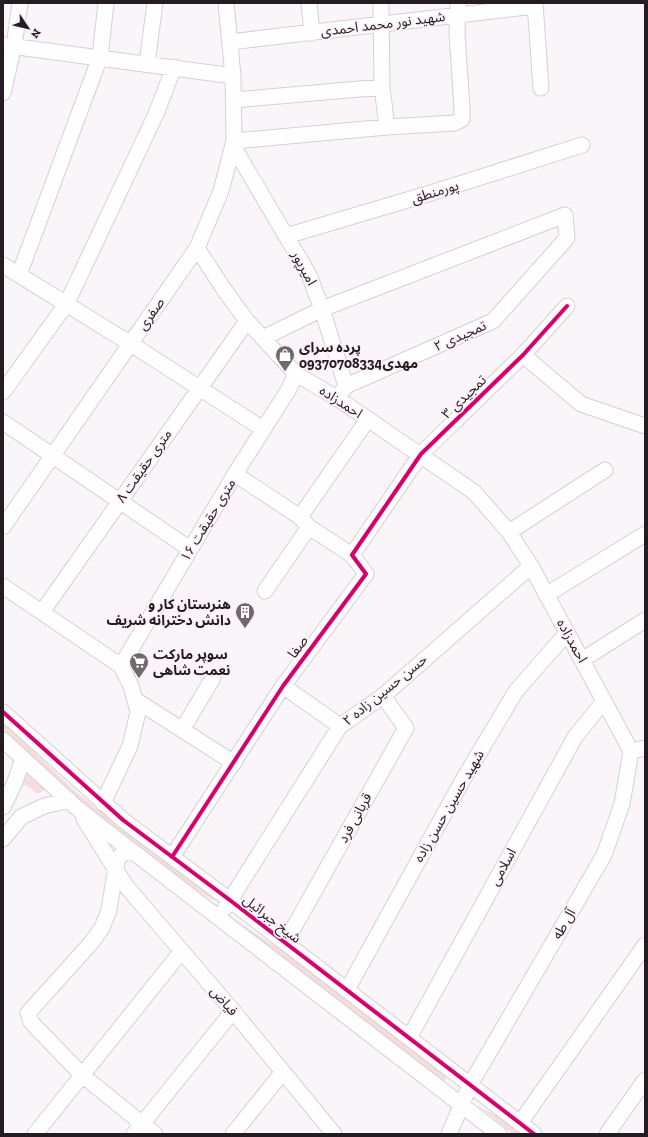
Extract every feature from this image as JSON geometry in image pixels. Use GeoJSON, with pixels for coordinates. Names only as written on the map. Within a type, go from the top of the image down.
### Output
{"type":"FeatureCollection","features":[{"type":"Feature","properties":{"kind":"street"},"geometry":{"type":"LineString","coordinates":[[3,93],[9,46],[20,3]]}},
{"type":"Feature","properties":{"kind":"street"},"geometry":{"type":"LineString","coordinates":[[19,275],[100,57],[106,3]]}},
{"type":"Feature","properties":{"kind":"street"},"geometry":{"type":"LineString","coordinates":[[148,64],[155,3]]}},
{"type":"Feature","properties":{"kind":"street","name":"صفری"},"geometry":{"type":"LineString","coordinates":[[3,527],[54,456],[197,248],[221,191],[233,144],[233,76],[226,3]]}},
{"type":"Feature","properties":{"kind":"street"},"geometry":{"type":"LineString","coordinates":[[309,3],[312,33]]}},
{"type":"Feature","properties":{"kind":"street"},"geometry":{"type":"LineString","coordinates":[[381,3],[382,87],[387,127]]}},
{"type":"Feature","properties":{"kind":"street"},"geometry":{"type":"LineString","coordinates":[[535,5],[541,88]]}},
{"type":"Feature","properties":{"kind":"street","name":"شهید نور محمد احمدی"},"geometry":{"type":"LineString","coordinates":[[230,42],[381,25],[458,9],[535,5]]}},
{"type":"Feature","properties":{"kind":"street"},"geometry":{"type":"LineString","coordinates":[[233,144],[387,127],[455,123],[462,119],[457,34],[458,9]]}},
{"type":"Feature","properties":{"kind":"street"},"geometry":{"type":"LineString","coordinates":[[9,46],[233,76]]}},
{"type":"Feature","properties":{"kind":"street"},"geometry":{"type":"LineString","coordinates":[[3,392],[67,303],[156,114],[174,67]]}},
{"type":"Feature","properties":{"kind":"street"},"geometry":{"type":"LineString","coordinates":[[234,100],[382,87]]}},
{"type":"Feature","properties":{"kind":"street","name":"امیرپور"},"geometry":{"type":"LineString","coordinates":[[233,144],[310,275],[322,309],[342,392]]}},
{"type":"Feature","properties":{"kind":"street","name":"پورمنطق"},"geometry":{"type":"LineString","coordinates":[[286,236],[431,193],[582,145]]}},
{"type":"Feature","properties":{"kind":"street","name":"تمجیدی ۲"},"geometry":{"type":"LineString","coordinates":[[322,309],[565,215],[568,238],[493,321],[342,392]]}},
{"type":"Feature","properties":{"kind":"street","name":"احمدزاده"},"geometry":{"type":"LineString","coordinates":[[197,248],[223,288],[248,321],[296,374],[342,392],[368,419],[421,454],[474,492],[509,532],[531,566],[604,701],[638,750]]}},
{"type":"Feature","properties":{"kind":"street"},"geometry":{"type":"LineString","coordinates":[[3,265],[67,303],[263,429]]}},
{"type":"Feature","properties":{"kind":"street","name":"تمجیدی ۳"},"geometry":{"type":"LineString","coordinates":[[421,454],[523,355],[567,306]]}},
{"type":"Feature","properties":{"kind":"street"},"geometry":{"type":"LineString","coordinates":[[263,338],[322,309]]}},
{"type":"Feature","properties":{"kind":"street","name":"۸ متری حقیقت"},"geometry":{"type":"LineString","coordinates":[[42,612],[199,388],[248,321]]}},
{"type":"Feature","properties":{"kind":"street"},"geometry":{"type":"LineString","coordinates":[[523,355],[581,404],[645,426]]}},
{"type":"Feature","properties":{"kind":"street","name":"۱۶ متری حقیقت"},"geometry":{"type":"LineString","coordinates":[[120,666],[235,474],[289,389],[296,374]]}},
{"type":"Feature","properties":{"kind":"street"},"geometry":{"type":"LineString","coordinates":[[265,591],[304,522],[368,419]]}},
{"type":"Feature","properties":{"kind":"street"},"geometry":{"type":"LineString","coordinates":[[3,422],[190,549]]}},
{"type":"Feature","properties":{"kind":"street"},"geometry":{"type":"LineString","coordinates":[[235,474],[352,556],[421,454]]}},
{"type":"Feature","properties":{"kind":"street"},"geometry":{"type":"LineString","coordinates":[[509,532],[605,470]]}},
{"type":"Feature","properties":{"kind":"street"},"geometry":{"type":"LineString","coordinates":[[546,595],[645,534]]}},
{"type":"Feature","properties":{"kind":"street","name":"صفا"},"geometry":{"type":"LineString","coordinates":[[172,857],[283,686],[366,574],[352,556]]}},
{"type":"Feature","properties":{"kind":"street","name":"حسن حسین زاده ۲"},"geometry":{"type":"LineString","coordinates":[[218,916],[231,901],[340,726],[383,696],[531,566]]}},
{"type":"Feature","properties":{"kind":"street"},"geometry":{"type":"LineString","coordinates":[[3,586],[120,666],[131,686],[138,712],[130,746],[103,803]]}},
{"type":"Feature","properties":{"kind":"street"},"geometry":{"type":"LineString","coordinates":[[582,660],[645,620]]}},
{"type":"Feature","properties":{"kind":"street","name":"شهید حسین حسن زاده"},"geometry":{"type":"LineString","coordinates":[[347,990],[464,778],[516,691],[567,633]]}},
{"type":"Feature","properties":{"kind":"street"},"geometry":{"type":"LineString","coordinates":[[182,730],[213,678]]}},
{"type":"Feature","properties":{"kind":"street"},"geometry":{"type":"LineString","coordinates":[[283,686],[340,726]]}},
{"type":"Feature","properties":{"kind":"street","name":"قربانی فرد"},"geometry":{"type":"LineString","coordinates":[[285,943],[406,728],[383,696]]}},
{"type":"Feature","properties":{"kind":"street"},"geometry":{"type":"LineString","coordinates":[[134,699],[234,763]]}},
{"type":"Feature","properties":{"kind":"street","name":"اسلامی"},"geometry":{"type":"LineString","coordinates":[[408,1038],[575,737],[604,701]]}},
{"type":"Feature","properties":{"kind":"street","name":"شیخ جبرائیل"},"geometry":{"type":"LineString","coordinates":[[3,712],[122,820],[231,901],[534,1134]]}},
{"type":"Feature","properties":{"kind":"street"},"geometry":{"type":"LineString","coordinates":[[3,740],[73,805],[499,1134]]}},
{"type":"Feature","properties":{"kind":"street","name":"آل طه"},"geometry":{"type":"LineString","coordinates":[[449,1134],[470,1085],[604,855],[622,804],[638,750]]}},
{"type":"Feature","properties":{"kind":"street"},"geometry":{"type":"LineString","coordinates":[[4,805],[23,758]]}},
{"type":"Feature","properties":{"kind":"street"},"geometry":{"type":"LineString","coordinates":[[4,805],[10,804],[18,810],[21,817]]}},
{"type":"Feature","properties":{"kind":"street"},"geometry":{"type":"LineString","coordinates":[[3,839],[21,817],[44,806],[73,805]]}},
{"type":"Feature","properties":{"kind":"street","name":"فیاض"},"geometry":{"type":"LineString","coordinates":[[73,805],[126,886],[233,1011],[333,1134]]}},
{"type":"Feature","properties":{"kind":"street"},"geometry":{"type":"LineString","coordinates":[[131,851],[122,854],[117,860],[114,868],[109,910],[102,928],[28,1013],[31,1022],[82,1075],[138,1129],[155,1134]]}},
{"type":"Feature","properties":{"kind":"street"},"geometry":{"type":"LineString","coordinates":[[520,1123],[645,944]]}},
{"type":"Feature","properties":{"kind":"street"},"geometry":{"type":"LineString","coordinates":[[35,1134],[181,952]]}},
{"type":"Feature","properties":{"kind":"street"},"geometry":{"type":"LineString","coordinates":[[138,1129],[233,1011]]}},
{"type":"Feature","properties":{"kind":"street"},"geometry":{"type":"LineString","coordinates":[[233,1134],[282,1072]]}},
{"type":"Feature","properties":{"kind":"street"},"geometry":{"type":"LineString","coordinates":[[606,1134],[645,1080]]}},
{"type":"Feature","properties":{"kind":"shaded area"},"geometry":{"type":"Polygon","coordinates":[[[3,722],[77,793],[219,901],[211,899],[180,879],[73,796],[3,729],[3,722]]]}},
{"type":"Feature","properties":{"kind":"shaded area"},"geometry":{"type":"Polygon","coordinates":[[[27,774],[46,789],[37,794],[31,788],[23,784],[27,774]]]}},
{"type":"Feature","properties":{"kind":"shaded area"},"geometry":{"type":"Polygon","coordinates":[[[239,923],[285,952],[442,1073],[447,1079],[442,1080],[239,923]]]}},
{"type":"Feature","properties":{"kind":"shaded area"},"geometry":{"type":"Polygon","coordinates":[[[477,1105],[504,1120],[521,1134],[513,1134],[477,1105]]]}},
{"type":"Feature","properties":{"kind":"cycle path"},"geometry":{"type":"LineString","coordinates":[[172,857],[283,686],[366,574],[352,555],[421,454],[523,355],[567,306]]}},
{"type":"Feature","properties":{"kind":"cycle path"},"geometry":{"type":"LineString","coordinates":[[3,712],[123,820],[231,901],[534,1134]]}},
{"type":"Feature","properties":{"kind":"place","name":"پرده سرای مهدی09370708334"},"geometry":{"type":"Point","coordinates":[285,372]}},
{"type":"Feature","properties":{"kind":"place","name":"هنرستان کار و دانش دخترانه شریف"},"geometry":{"type":"Point","coordinates":[245,629]}},
{"type":"Feature","properties":{"kind":"place","name":"سوپر مارکت نعمت شاهی"},"geometry":{"type":"Point","coordinates":[139,679]}}]}
